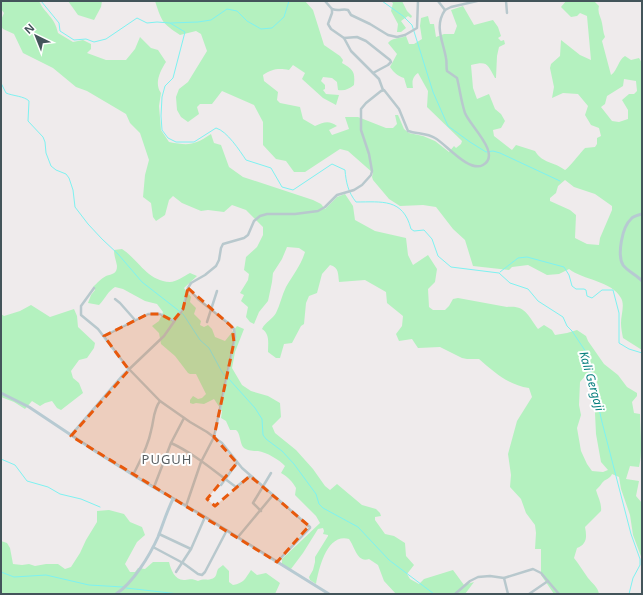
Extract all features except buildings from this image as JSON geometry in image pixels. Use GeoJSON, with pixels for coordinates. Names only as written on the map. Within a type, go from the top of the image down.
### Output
{"type":"FeatureCollection","features":[{"type":"Feature","properties":{"kind":"street"},"geometry":{"type":"LineString","coordinates":[[324,1],[332,9],[340,11],[344,9],[348,10],[351,15],[388,35],[397,37],[405,35],[416,28],[418,1]]}},
{"type":"Feature","properties":{"kind":"street"},"geometry":{"type":"LineString","coordinates":[[438,1],[445,10]]}},
{"type":"Feature","properties":{"kind":"street"},"geometry":{"type":"LineString","coordinates":[[453,1],[455,6]]}},
{"type":"Feature","properties":{"kind":"street"},"geometry":{"type":"LineString","coordinates":[[332,9],[329,26],[344,38],[351,51],[379,79],[383,90],[399,109],[408,131],[434,137],[464,161],[473,166],[479,166],[484,164],[487,160],[489,152],[487,144],[471,124],[465,112],[460,97],[457,78],[446,69],[446,59],[441,42],[440,28],[440,21],[445,10],[477,1]]}},
{"type":"Feature","properties":{"kind":"street"},"geometry":{"type":"LineString","coordinates":[[506,1],[507,13]]}},
{"type":"Feature","properties":{"kind":"street"},"geometry":{"type":"LineString","coordinates":[[344,38],[357,37],[366,41],[390,60],[391,62],[388,65],[373,73]]}},
{"type":"Feature","properties":{"kind":"street"},"geometry":{"type":"LineString","coordinates":[[71,436],[109,390],[161,340],[182,309],[188,288],[192,283],[216,266],[223,244],[244,238],[248,235],[254,221],[258,217],[267,214],[294,214],[318,211],[325,207],[334,197],[362,185],[371,175],[372,171],[369,154],[361,130],[361,109],[366,103],[383,90]]}},
{"type":"Feature","properties":{"kind":"street"},"geometry":{"type":"LineString","coordinates":[[642,214],[631,218],[626,225],[621,241],[621,263],[642,281]]}},
{"type":"Feature","properties":{"kind":"street"},"geometry":{"type":"LineString","coordinates":[[94,288],[82,306],[81,315],[98,329],[129,370],[160,401],[224,445],[237,463],[250,476],[310,527],[277,562]]}},
{"type":"Feature","properties":{"kind":"street"},"geometry":{"type":"LineString","coordinates":[[186,506],[201,462],[214,437],[235,337],[232,327],[188,288]]}},
{"type":"Feature","properties":{"kind":"street"},"geometry":{"type":"LineString","coordinates":[[207,322],[210,308],[217,291]]}},
{"type":"Feature","properties":{"kind":"street"},"geometry":{"type":"LineString","coordinates":[[115,299],[135,320]]}},
{"type":"Feature","properties":{"kind":"street"},"geometry":{"type":"LineString","coordinates":[[104,336],[148,314],[156,313],[174,321]]}},
{"type":"Feature","properties":{"kind":"street"},"geometry":{"type":"LineString","coordinates":[[1,393],[29,408],[133,475],[227,530],[329,594]]}},
{"type":"Feature","properties":{"kind":"street"},"geometry":{"type":"LineString","coordinates":[[133,475],[146,448],[152,431],[155,409],[160,401]]}},
{"type":"Feature","properties":{"kind":"street"},"geometry":{"type":"LineString","coordinates":[[154,487],[171,443],[184,418]]}},
{"type":"Feature","properties":{"kind":"street"},"geometry":{"type":"LineString","coordinates":[[171,443],[185,450],[236,487],[250,476]]}},
{"type":"Feature","properties":{"kind":"street"},"geometry":{"type":"LineString","coordinates":[[221,485],[237,463]]}},
{"type":"Feature","properties":{"kind":"street"},"geometry":{"type":"LineString","coordinates":[[261,511],[253,502],[271,473]]}},
{"type":"Feature","properties":{"kind":"street"},"geometry":{"type":"LineString","coordinates":[[238,537],[273,495]]}},
{"type":"Feature","properties":{"kind":"street"},"geometry":{"type":"LineString","coordinates":[[116,594],[122,590],[134,577],[153,547],[167,512],[174,499]]}},
{"type":"Feature","properties":{"kind":"street"},"geometry":{"type":"LineString","coordinates":[[176,572],[191,549],[205,517]]}},
{"type":"Feature","properties":{"kind":"street"},"geometry":{"type":"LineString","coordinates":[[153,547],[183,563],[198,574],[203,574],[227,530]]}},
{"type":"Feature","properties":{"kind":"street"},"geometry":{"type":"LineString","coordinates":[[159,534],[191,549]]}},
{"type":"Feature","properties":{"kind":"street"},"geometry":{"type":"LineString","coordinates":[[455,594],[478,577],[490,576],[504,578],[533,569],[538,571],[559,594]]}},
{"type":"Feature","properties":{"kind":"street"},"geometry":{"type":"LineString","coordinates":[[504,578],[508,594]]}},
{"type":"Feature","properties":{"kind":"street"},"geometry":{"type":"LineString","coordinates":[[529,594],[548,581]]}},
{"type":"Feature","properties":{"kind":"highlighted area"},"geometry":{"type":"Polygon","coordinates":[[[188,288],[232,327],[234,342],[214,437],[237,463],[207,499],[215,506],[250,476],[309,526],[277,562],[71,436],[129,370],[104,336],[148,314],[160,314],[173,321],[183,309],[188,288]]]}},
{"type":"Feature","properties":{"kind":"green space"},"geometry":{"type":"Polygon","coordinates":[[[1,1],[39,1],[55,23],[58,33],[73,42],[83,40],[91,44],[91,49],[87,53],[106,60],[126,60],[135,49],[140,37],[151,48],[158,50],[166,62],[160,73],[158,86],[161,93],[159,106],[161,130],[169,142],[192,144],[211,134],[214,143],[221,145],[229,167],[243,177],[313,200],[321,204],[325,209],[337,197],[345,194],[353,206],[355,220],[375,231],[406,238],[408,255],[413,265],[428,255],[437,269],[435,282],[428,289],[429,307],[433,310],[445,310],[453,299],[458,298],[513,307],[526,312],[538,329],[544,325],[552,330],[555,335],[577,330],[586,336],[604,364],[618,375],[627,387],[637,393],[637,396],[632,402],[634,413],[640,414],[640,461],[639,467],[630,466],[626,479],[639,481],[636,496],[642,503],[642,559],[633,535],[630,515],[621,489],[619,477],[612,474],[596,490],[601,511],[585,527],[586,540],[577,548],[574,558],[596,587],[599,594],[554,594],[541,575],[541,549],[535,549],[535,525],[526,513],[521,499],[510,487],[511,475],[508,454],[517,421],[532,397],[529,388],[508,381],[479,359],[462,358],[440,347],[418,348],[412,339],[399,341],[396,334],[402,326],[403,316],[387,303],[386,292],[365,280],[339,282],[337,269],[330,265],[322,274],[317,293],[309,296],[306,303],[304,324],[301,326],[292,343],[284,344],[280,358],[276,358],[268,352],[267,336],[265,331],[262,329],[276,313],[286,287],[299,266],[305,252],[299,248],[287,247],[282,259],[273,273],[268,301],[259,312],[254,324],[250,322],[246,317],[248,307],[241,301],[244,295],[240,293],[248,280],[249,274],[244,270],[246,257],[257,247],[263,235],[263,227],[246,210],[232,205],[224,212],[208,210],[201,211],[182,203],[173,196],[169,200],[165,215],[156,221],[153,217],[151,203],[143,197],[145,175],[149,160],[140,133],[130,123],[126,114],[87,91],[76,87],[53,68],[23,53],[14,34],[3,29],[1,26],[1,20],[4,13],[1,9],[1,1]],[[593,374],[585,376],[580,382],[579,405],[581,415],[577,428],[581,451],[587,464],[592,471],[603,472],[608,470],[601,462],[596,434],[595,413],[599,387],[593,374]]]}},
{"type":"Feature","properties":{"kind":"green space"},"geometry":{"type":"Polygon","coordinates":[[[68,1],[102,1],[101,7],[94,20],[78,15],[68,1]]]}},
{"type":"Feature","properties":{"kind":"green space"},"geometry":{"type":"Polygon","coordinates":[[[155,1],[305,1],[313,10],[324,45],[340,56],[343,60],[342,63],[353,72],[354,85],[347,89],[338,90],[337,82],[332,78],[323,77],[321,81],[325,85],[325,89],[323,90],[326,94],[339,95],[336,105],[323,98],[302,79],[305,73],[293,65],[289,70],[282,69],[269,71],[263,75],[264,81],[278,92],[277,100],[280,103],[300,107],[303,119],[315,126],[326,122],[334,124],[337,126],[329,130],[332,135],[349,129],[345,117],[358,117],[386,128],[393,128],[397,124],[395,115],[398,115],[404,129],[409,133],[423,136],[435,141],[449,152],[454,146],[456,148],[461,144],[462,141],[427,107],[428,91],[418,73],[413,80],[413,88],[407,88],[404,78],[396,74],[390,67],[397,54],[388,43],[394,39],[406,36],[409,44],[414,44],[422,39],[420,26],[421,18],[428,16],[430,24],[434,24],[436,37],[444,34],[454,34],[457,26],[451,10],[463,6],[474,25],[493,20],[498,27],[501,36],[498,38],[501,41],[504,40],[505,44],[499,47],[496,78],[486,65],[481,63],[471,65],[473,88],[477,99],[489,94],[495,109],[501,114],[505,121],[501,128],[493,130],[494,136],[512,150],[516,145],[535,151],[541,158],[565,170],[585,148],[595,147],[597,144],[597,138],[601,136],[599,128],[591,125],[585,115],[588,106],[578,94],[563,93],[552,98],[554,87],[550,68],[551,64],[560,56],[561,40],[580,55],[591,60],[587,16],[580,13],[577,16],[571,17],[561,7],[566,1],[594,1],[599,6],[599,13],[605,37],[602,41],[611,75],[625,56],[631,60],[639,58],[642,63],[642,350],[623,338],[621,323],[623,307],[621,298],[617,292],[604,284],[575,273],[569,269],[559,274],[547,275],[528,265],[512,267],[509,270],[473,266],[465,240],[453,229],[436,207],[423,205],[400,206],[389,199],[373,180],[373,173],[348,151],[340,149],[305,172],[294,172],[286,161],[276,159],[263,145],[263,122],[254,105],[222,91],[212,104],[200,104],[197,107],[199,114],[188,122],[181,117],[177,110],[176,97],[179,89],[188,82],[207,51],[201,34],[196,31],[180,35],[169,28],[161,18],[155,1]],[[624,79],[623,86],[607,96],[605,104],[601,107],[612,121],[619,122],[628,119],[628,110],[622,100],[629,94],[634,94],[637,91],[636,81],[624,79]],[[565,180],[558,186],[556,193],[550,198],[550,201],[570,210],[576,215],[575,238],[587,244],[599,245],[600,238],[612,210],[612,206],[595,194],[574,187],[565,180]]]}},
{"type":"Feature","properties":{"kind":"green space"},"geometry":{"type":"Polygon","coordinates":[[[390,1],[402,1],[407,11],[412,16],[411,18],[408,16],[401,21],[406,28],[401,32],[397,32],[398,24],[391,11],[393,3],[390,1]]]}},
{"type":"Feature","properties":{"kind":"green space"},"geometry":{"type":"Polygon","coordinates":[[[122,249],[149,274],[162,281],[172,282],[190,273],[197,276],[184,288],[191,297],[190,302],[196,308],[194,314],[201,321],[200,325],[204,327],[208,325],[212,329],[215,337],[225,341],[237,326],[244,329],[235,352],[232,368],[242,385],[251,391],[268,396],[280,403],[281,417],[272,426],[275,433],[296,450],[313,469],[325,486],[330,490],[337,484],[362,505],[376,509],[380,513],[381,516],[375,517],[375,520],[385,534],[394,536],[405,543],[406,556],[414,565],[407,574],[410,579],[419,584],[424,579],[453,570],[464,585],[474,582],[465,594],[396,594],[384,581],[378,565],[369,559],[365,560],[359,557],[349,539],[335,541],[330,546],[325,553],[319,569],[316,584],[310,580],[309,577],[313,570],[315,557],[328,536],[323,534],[323,528],[318,529],[291,569],[282,564],[282,559],[320,523],[316,516],[295,495],[296,488],[293,483],[281,473],[285,466],[280,461],[269,455],[248,450],[243,447],[237,431],[230,430],[226,421],[221,418],[222,411],[214,399],[204,404],[190,403],[193,396],[198,399],[202,398],[206,394],[196,374],[188,373],[175,356],[161,344],[159,333],[152,326],[159,321],[163,312],[157,304],[145,301],[123,289],[115,287],[99,305],[88,303],[95,290],[93,287],[103,278],[116,271],[117,266],[114,250],[122,249]]]}},
{"type":"Feature","properties":{"kind":"green space"},"geometry":{"type":"Polygon","coordinates":[[[31,305],[50,317],[74,309],[77,316],[78,327],[95,343],[94,348],[87,358],[79,360],[71,371],[73,378],[79,383],[83,393],[61,410],[57,408],[52,401],[40,406],[32,401],[25,409],[14,402],[1,397],[1,314],[4,316],[20,311],[31,305]]]}},
{"type":"Feature","properties":{"kind":"green space"},"geometry":{"type":"Polygon","coordinates":[[[109,510],[124,514],[130,522],[142,527],[145,535],[137,542],[125,564],[130,572],[135,572],[138,568],[145,569],[153,562],[169,562],[172,571],[179,579],[192,579],[198,581],[210,580],[214,578],[218,569],[223,565],[229,571],[229,582],[233,585],[242,582],[251,570],[257,575],[266,573],[280,583],[275,594],[1,594],[1,541],[7,543],[10,548],[13,564],[29,564],[35,566],[58,564],[65,569],[71,567],[80,553],[97,522],[97,511],[109,510]]]}},
{"type":"Feature","properties":{"kind":"waterway","name":"Kali Gergaji"},"geometry":{"type":"LineString","coordinates":[[41,1],[59,23],[60,31],[74,40],[86,39],[94,42],[106,39],[137,18],[147,23],[170,23],[185,32],[173,78],[165,86],[162,97],[162,130],[168,138],[176,142],[194,142],[216,128],[229,137],[246,160],[271,168],[282,187],[293,190],[332,164],[345,170],[348,187],[356,202],[383,202],[397,207],[403,212],[411,229],[414,231],[424,230],[432,239],[438,256],[451,267],[499,273],[510,283],[528,289],[538,301],[563,317],[567,326],[586,352],[602,422],[631,534],[640,559],[640,565],[633,578],[629,594]]}},
{"type":"Feature","properties":{"kind":"waterway"},"geometry":{"type":"LineString","coordinates":[[171,23],[211,20],[227,9],[237,11],[247,21],[261,29],[272,28],[284,17],[289,1]]}},
{"type":"Feature","properties":{"kind":"waterway"},"geometry":{"type":"LineString","coordinates":[[382,1],[403,16],[412,25],[433,92],[448,126],[486,152],[493,151],[500,153],[560,181]]}},
{"type":"Feature","properties":{"kind":"waterway"},"geometry":{"type":"LineString","coordinates":[[1,83],[6,93],[29,101],[28,121],[43,137],[46,153],[51,166],[66,174],[69,178],[73,190],[75,207],[88,224],[118,254],[142,282],[183,314],[200,340],[209,348],[225,376]]}},
{"type":"Feature","properties":{"kind":"waterway"},"geometry":{"type":"LineString","coordinates":[[500,272],[518,258],[527,257],[564,267],[569,275],[572,286],[576,289],[586,290],[587,296],[592,298],[602,290],[613,290],[619,313],[619,343],[629,349],[642,353]]}},
{"type":"Feature","properties":{"kind":"waterway"},"geometry":{"type":"LineString","coordinates":[[228,378],[255,408],[262,419],[263,435],[282,451],[294,464],[316,494],[319,504],[323,508],[358,527],[389,560],[434,594]]}},
{"type":"Feature","properties":{"kind":"waterway"},"geometry":{"type":"LineString","coordinates":[[1,459],[15,465],[27,481],[48,487],[60,494],[81,499],[100,507]]}},
{"type":"Feature","properties":{"kind":"waterway"},"geometry":{"type":"LineString","coordinates":[[1,572],[14,577],[46,575],[89,585],[123,587]]}},
{"type":"Feature","properties":{"kind":"waterway"},"geometry":{"type":"LineString","coordinates":[[126,588],[179,594]]}},
{"type":"Feature","properties":{"kind":"district","name":"PUGUH"},"geometry":{"type":"Point","coordinates":[167,459]}}]}
